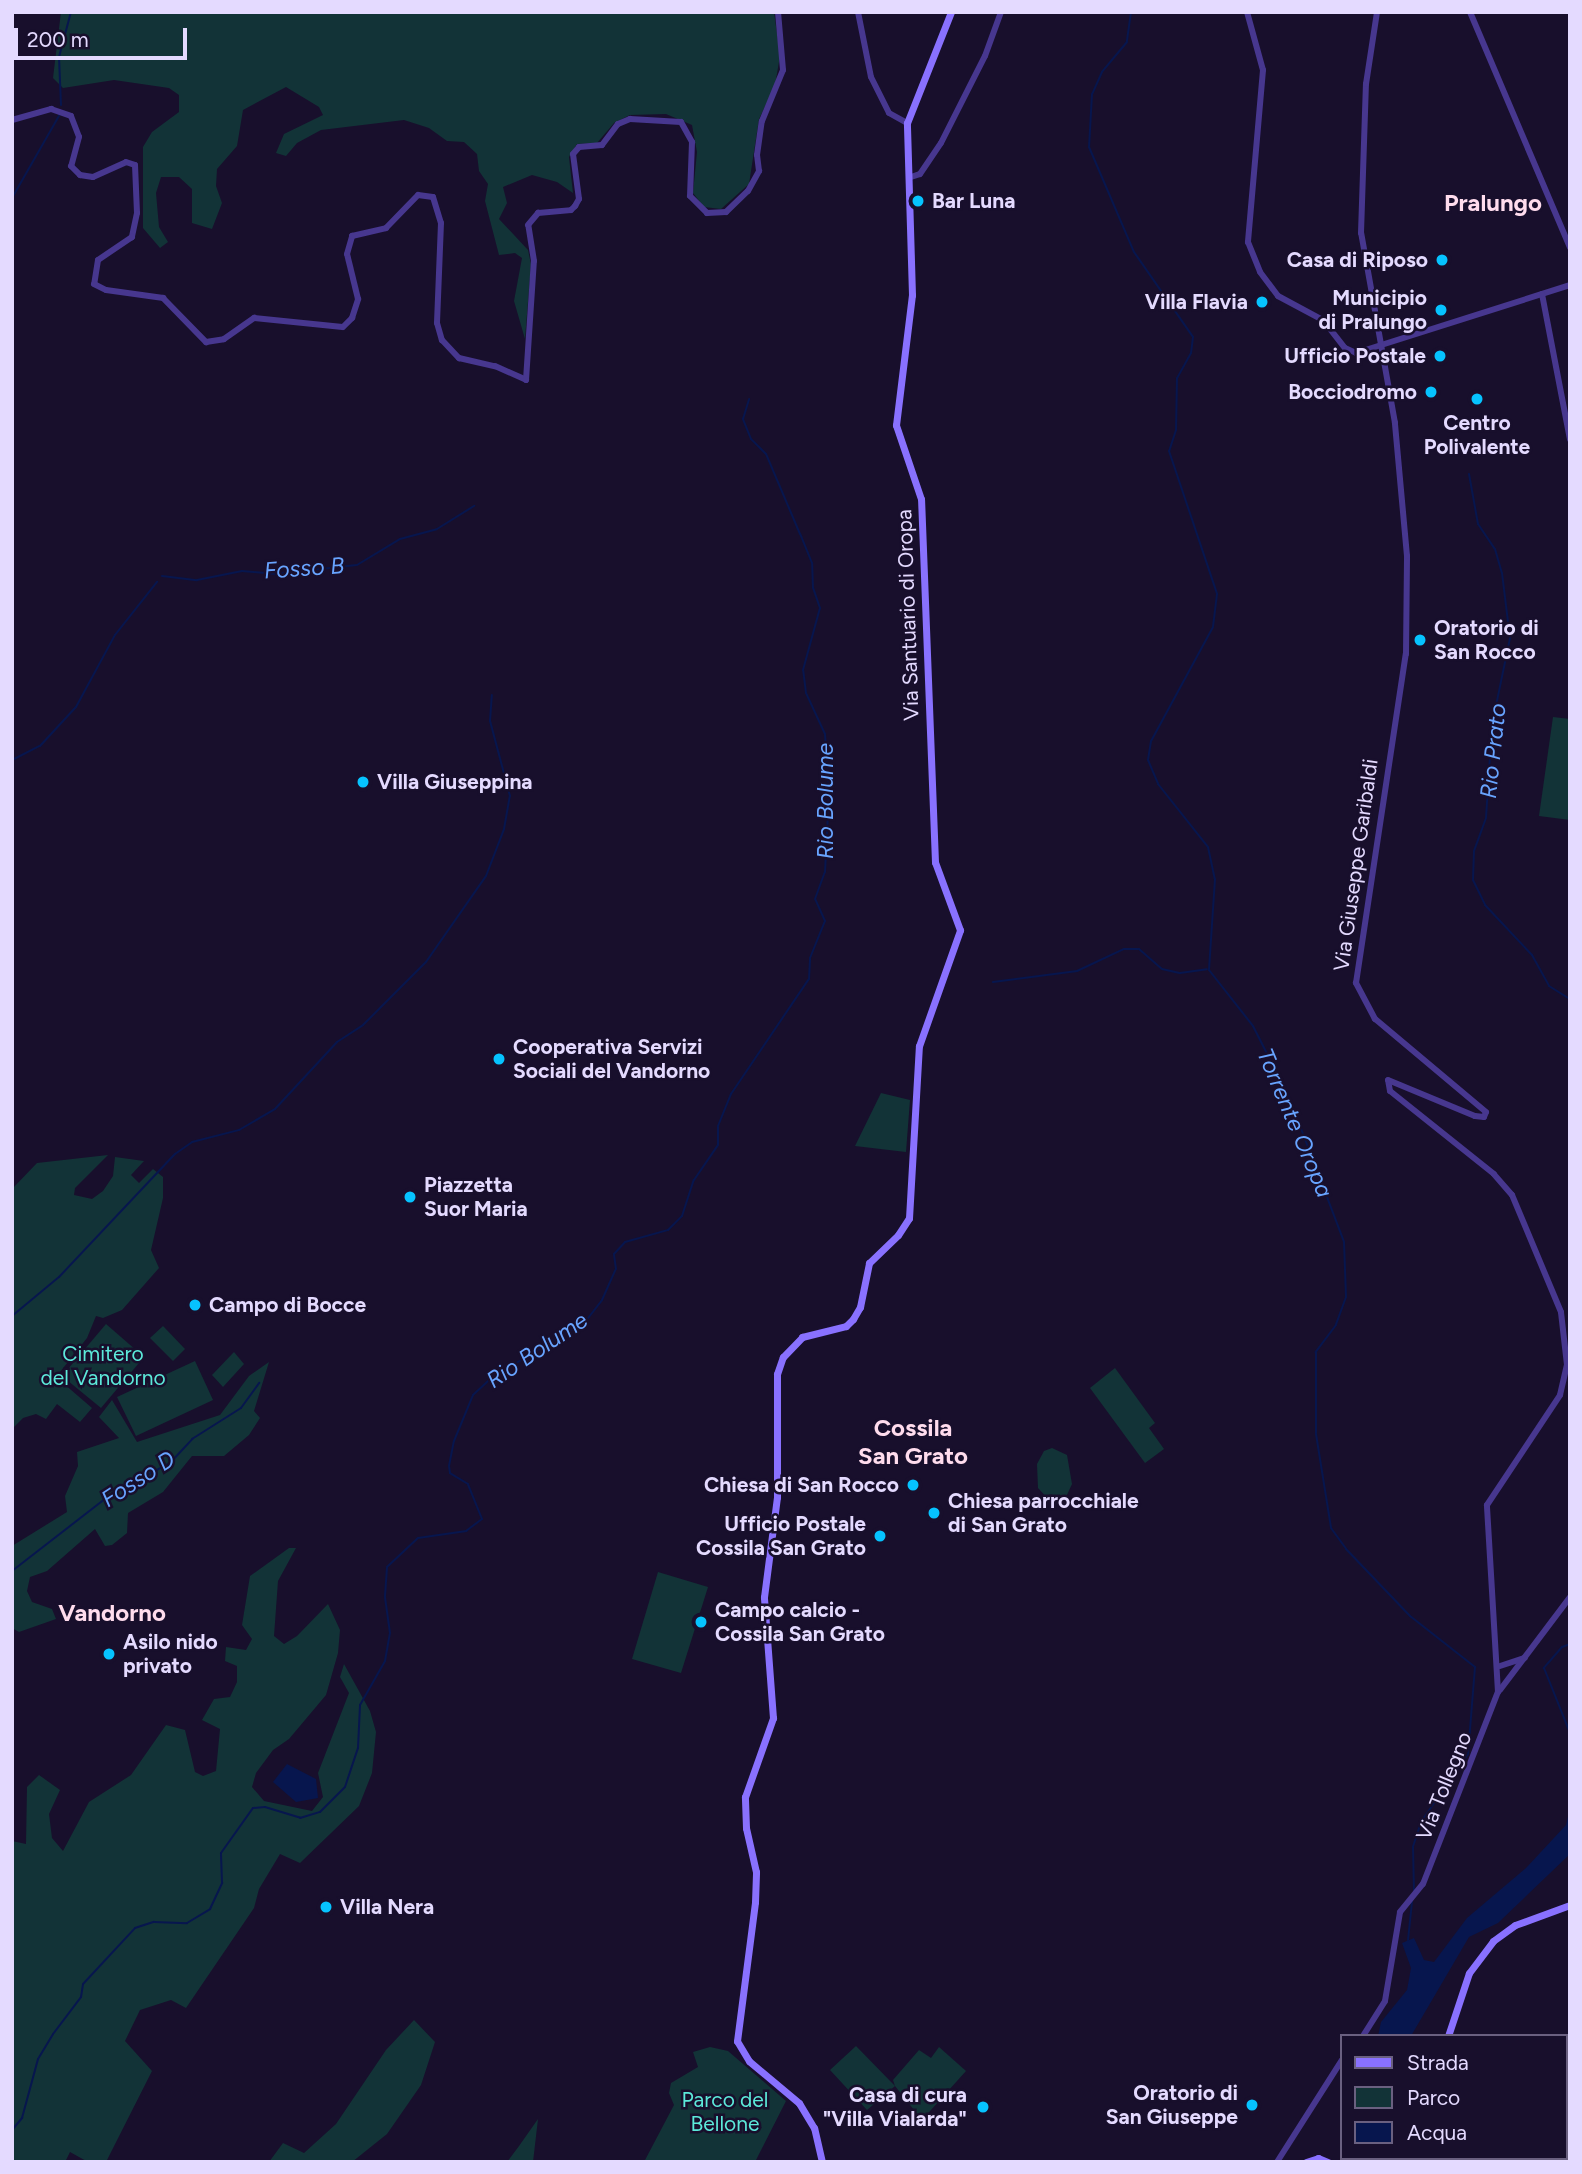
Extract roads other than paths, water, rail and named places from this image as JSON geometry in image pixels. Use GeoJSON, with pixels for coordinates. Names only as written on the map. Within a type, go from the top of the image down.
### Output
{"type":"FeatureCollection","features":[{"type":"Feature","properties":{"kind":"main road","name":"Via Santuario di Oropa"},"geometry":{"type":"LineString","coordinates":[[822,2162],[814,2128],[793,2098],[749,2061],[737,2041],[756,1892],[745,1797],[773,1718],[765,1622],[766,1576],[777,1497],[777,1374],[783,1357],[802,1337],[846,1326],[853,1320],[860,1307],[869,1263],[898,1235],[909,1218],[909,1150],[919,1046],[960,930],[935,862],[921,499],[896,425],[912,295],[911,177],[905,142],[907,123],[951,12]]}},
{"type":"Feature","properties":{"kind":"main road"},"geometry":{"type":"LineString","coordinates":[[1449,2034],[1469,1973],[1493,1941],[1515,1925],[1570,1905]]}},
{"type":"Feature","properties":{"kind":"main road"},"geometry":{"type":"LineString","coordinates":[[1306,2162],[1318,2158],[1327,2162]]}},
{"type":"Feature","properties":{"kind":"street"},"geometry":{"type":"LineString","coordinates":[[12,120],[51,109],[71,116],[79,137],[71,166],[80,175],[93,177],[127,162],[135,166],[137,213],[132,237],[97,260],[94,284],[170,302],[196,337],[206,342],[224,340],[254,318],[331,329],[343,327],[352,318],[358,299],[347,254],[352,236],[386,228],[418,195],[433,197],[441,223],[437,323],[442,340],[459,358],[495,366],[526,380],[534,261],[528,225],[538,213],[571,211],[575,206],[579,199],[573,154],[579,147],[602,145],[618,124],[629,119],[681,122],[692,142],[690,196],[707,212],[726,212],[748,191],[759,171],[757,155],[762,121],[783,70],[778,12]]}},
{"type":"Feature","properties":{"kind":"street"},"geometry":{"type":"LineString","coordinates":[[858,12],[871,77],[889,113],[907,123]]}},
{"type":"Feature","properties":{"kind":"street"},"geometry":{"type":"LineString","coordinates":[[911,177],[920,174],[941,143],[985,56],[1001,12]]}},
{"type":"Feature","properties":{"kind":"street"},"geometry":{"type":"LineString","coordinates":[[1247,12],[1263,70],[1247,226],[1254,260],[1273,291],[1323,320],[1350,352],[1570,285]]}},
{"type":"Feature","properties":{"kind":"street"},"geometry":{"type":"LineString","coordinates":[[1377,12],[1366,84],[1361,233],[1380,344]]}},
{"type":"Feature","properties":{"kind":"street"},"geometry":{"type":"LineString","coordinates":[[1470,12],[1569,245]]}},
{"type":"Feature","properties":{"kind":"street"},"geometry":{"type":"LineString","coordinates":[[1542,294],[1570,439]]}},
{"type":"Feature","properties":{"kind":"street","name":"Via Giuseppe Garibaldi"},"geometry":{"type":"LineString","coordinates":[[1380,344],[1394,411],[1407,556],[1406,654],[1356,982],[1375,1019],[1486,1112],[1484,1117],[1475,1116],[1388,1080],[1390,1091],[1494,1174],[1512,1195],[1563,1322],[1564,1384],[1487,1505],[1500,1666],[1498,1692]]}},
{"type":"Feature","properties":{"kind":"street"},"geometry":{"type":"LineString","coordinates":[[1498,1692],[1570,1597]]}},
{"type":"Feature","properties":{"kind":"street"},"geometry":{"type":"LineString","coordinates":[[1498,1650],[1510,1662]]}},
{"type":"Feature","properties":{"kind":"street"},"geometry":{"type":"LineString","coordinates":[[1500,1666],[1525,1658]]}},
{"type":"Feature","properties":{"kind":"street"},"geometry":{"type":"LineString","coordinates":[[1500,1666],[1518,1668]]}},
{"type":"Feature","properties":{"kind":"street","name":"Via Tollegno"},"geometry":{"type":"LineString","coordinates":[[1364,2034],[1385,2001],[1404,1905],[1419,1893],[1485,1736],[1498,1692]]}},
{"type":"Feature","properties":{"kind":"street"},"geometry":{"type":"LineString","coordinates":[[1277,2162],[1340,2063]]}},
{"type":"Feature","properties":{"kind":"water"},"geometry":{"type":"Polygon","coordinates":[[[287,1764],[316,1779],[318,1798],[296,1802],[273,1782],[287,1764]]]}},
{"type":"Feature","properties":{"kind":"water"},"geometry":{"type":"Polygon","coordinates":[[[1570,1808],[1570,1854],[1498,1923],[1469,1937],[1412,2034],[1378,2034],[1381,2022],[1407,1990],[1411,1968],[1402,1943],[1414,1938],[1424,1960],[1434,1962],[1467,1918],[1526,1868],[1566,1825],[1570,1808]]]}},
{"type":"Feature","properties":{"kind":"waterway"},"geometry":{"type":"LineString","coordinates":[[61,105],[59,57],[71,12]]}},
{"type":"Feature","properties":{"kind":"waterway","name":"Torrente Oropa"},"geometry":{"type":"LineString","coordinates":[[1131,12],[1127,42],[1102,72],[1092,94],[1089,147],[1134,252],[1193,337],[1191,353],[1177,378],[1176,430],[1169,451],[1217,594],[1213,627],[1151,741],[1148,760],[1158,784],[1208,847],[1215,879],[1209,970],[1253,1026],[1289,1097],[1344,1242],[1346,1297],[1336,1325],[1316,1352],[1316,1434],[1331,1528],[1346,1549],[1410,1616],[1475,1667],[1468,1754],[1421,1822],[1413,1847],[1414,1892]]}},
{"type":"Feature","properties":{"kind":"waterway"},"geometry":{"type":"LineString","coordinates":[[12,198],[59,116]]}},
{"type":"Feature","properties":{"kind":"waterway","name":"Rio Bolume"},"geometry":{"type":"LineString","coordinates":[[12,2130],[22,2118],[38,2059],[81,1997],[83,1984],[135,1928],[154,1922],[187,1923],[210,1909],[222,1883],[221,1853],[253,1808],[265,1807],[300,1818],[320,1812],[345,1787],[358,1748],[360,1705],[385,1661],[390,1633],[385,1596],[387,1567],[418,1538],[466,1531],[482,1519],[468,1484],[450,1473],[449,1466],[454,1441],[473,1395],[491,1378],[585,1322],[602,1300],[616,1269],[614,1254],[625,1242],[668,1230],[682,1216],[694,1180],[718,1145],[718,1126],[731,1094],[809,979],[810,958],[825,921],[815,899],[825,872],[829,793],[825,734],[806,693],[803,670],[820,608],[813,588],[812,563],[766,454],[751,439],[743,419],[749,399]]}},
{"type":"Feature","properties":{"kind":"waterway","name":"Rio Prato"},"geometry":{"type":"LineString","coordinates":[[1469,474],[1478,524],[1495,549],[1502,573],[1510,638],[1492,725],[1486,818],[1474,851],[1473,880],[1485,905],[1532,955],[1549,986],[1570,999]]}},
{"type":"Feature","properties":{"kind":"waterway","name":"Fosso B"},"geometry":{"type":"LineString","coordinates":[[162,576],[197,580],[242,571],[276,574],[357,565],[400,539],[437,529],[474,506]]}},
{"type":"Feature","properties":{"kind":"waterway","name":"Fosso B"},"geometry":{"type":"LineString","coordinates":[[12,760],[40,746],[76,707],[115,635],[157,582]]}},
{"type":"Feature","properties":{"kind":"waterway"},"geometry":{"type":"LineString","coordinates":[[12,1316],[59,1277],[175,1154],[192,1142],[239,1130],[275,1109],[337,1042],[363,1025],[426,962],[486,876],[504,829],[510,796],[490,721],[492,695]]}},
{"type":"Feature","properties":{"kind":"waterway"},"geometry":{"type":"LineString","coordinates":[[993,982],[1077,971],[1124,949],[1139,949],[1162,969],[1180,973],[1207,969]]}},
{"type":"Feature","properties":{"kind":"waterway","name":"Fosso D"},"geometry":{"type":"LineString","coordinates":[[12,1571],[110,1495],[170,1463],[192,1439],[241,1408],[259,1383]]}},
{"type":"Feature","properties":{"kind":"waterway"},"geometry":{"type":"LineString","coordinates":[[1570,1644],[1562,1647],[1544,1668],[1570,1733]]}},
{"type":"Feature","properties":{"kind":"waterway","name":"Torrente Oropa"},"geometry":{"type":"LineString","coordinates":[[1408,1940],[1412,1901]]}},
{"type":"Feature","properties":{"kind":"place","name":"Bar Luna"},"geometry":{"type":"Point","coordinates":[918,201]}},
{"type":"Feature","properties":{"kind":"place","name":"Casa di Riposo"},"geometry":{"type":"Point","coordinates":[1442,260]}},
{"type":"Feature","properties":{"kind":"place","name":"Villa Flavia"},"geometry":{"type":"Point","coordinates":[1262,302]}},
{"type":"Feature","properties":{"kind":"place","name":"Municipio di Pralungo"},"geometry":{"type":"Point","coordinates":[1441,310]}},
{"type":"Feature","properties":{"kind":"place","name":"Ufficio Postale"},"geometry":{"type":"Point","coordinates":[1440,356]}},
{"type":"Feature","properties":{"kind":"place","name":"Bocciodromo"},"geometry":{"type":"Point","coordinates":[1431,392]}},
{"type":"Feature","properties":{"kind":"place","name":"Centro Polivalente"},"geometry":{"type":"Point","coordinates":[1477,399]}},
{"type":"Feature","properties":{"kind":"place","name":"Oratorio di San Rocco"},"geometry":{"type":"Point","coordinates":[1420,640]}},
{"type":"Feature","properties":{"kind":"place","name":"Villa Giuseppina"},"geometry":{"type":"Point","coordinates":[363,782]}},
{"type":"Feature","properties":{"kind":"place","name":"Cooperativa Servizi Sociali del Vandorno"},"geometry":{"type":"Point","coordinates":[499,1059]}},
{"type":"Feature","properties":{"kind":"place","name":"Piazzetta Suor Maria"},"geometry":{"type":"Point","coordinates":[410,1197]}},
{"type":"Feature","properties":{"kind":"place","name":"Campo di Bocce"},"geometry":{"type":"Point","coordinates":[195,1305]}},
{"type":"Feature","properties":{"kind":"place","name":"Chiesa di San Rocco"},"geometry":{"type":"Point","coordinates":[913,1485]}},
{"type":"Feature","properties":{"kind":"place","name":"Chiesa parrocchiale di San Grato"},"geometry":{"type":"Point","coordinates":[934,1513]}},
{"type":"Feature","properties":{"kind":"place","name":"Ufficio Postale Cossila San Grato"},"geometry":{"type":"Point","coordinates":[880,1536]}},
{"type":"Feature","properties":{"kind":"place","name":"Campo calcio - Cossila San Grato"},"geometry":{"type":"Point","coordinates":[701,1622]}},
{"type":"Feature","properties":{"kind":"place","name":"Asilo nido privato"},"geometry":{"type":"Point","coordinates":[109,1654]}},
{"type":"Feature","properties":{"kind":"place","name":"Villa Nera"},"geometry":{"type":"Point","coordinates":[326,1907]}},
{"type":"Feature","properties":{"kind":"place","name":"Oratorio di San Giuseppe"},"geometry":{"type":"Point","coordinates":[1252,2105]}},
{"type":"Feature","properties":{"kind":"place","name":"Casa di cura \"Villa Vialarda\""},"geometry":{"type":"Point","coordinates":[983,2107]}},
{"type":"Feature","properties":{"kind":"district","name":"Pralungo"},"geometry":{"type":"Point","coordinates":[1493,203]}},
{"type":"Feature","properties":{"kind":"district","name":"Cossila San Grato"},"geometry":{"type":"Point","coordinates":[913,1442]}},
{"type":"Feature","properties":{"kind":"district","name":"Vandorno"},"geometry":{"type":"Point","coordinates":[112,1613]}},
{"type":"Feature","properties":{"kind":"park label","name":"Cimitero del Vandorno"},"geometry":{"type":"Point","coordinates":[103,1366]}},
{"type":"Feature","properties":{"kind":"park label","name":"Parco del Bellone"},"geometry":{"type":"Point","coordinates":[725,2112]}}]}
